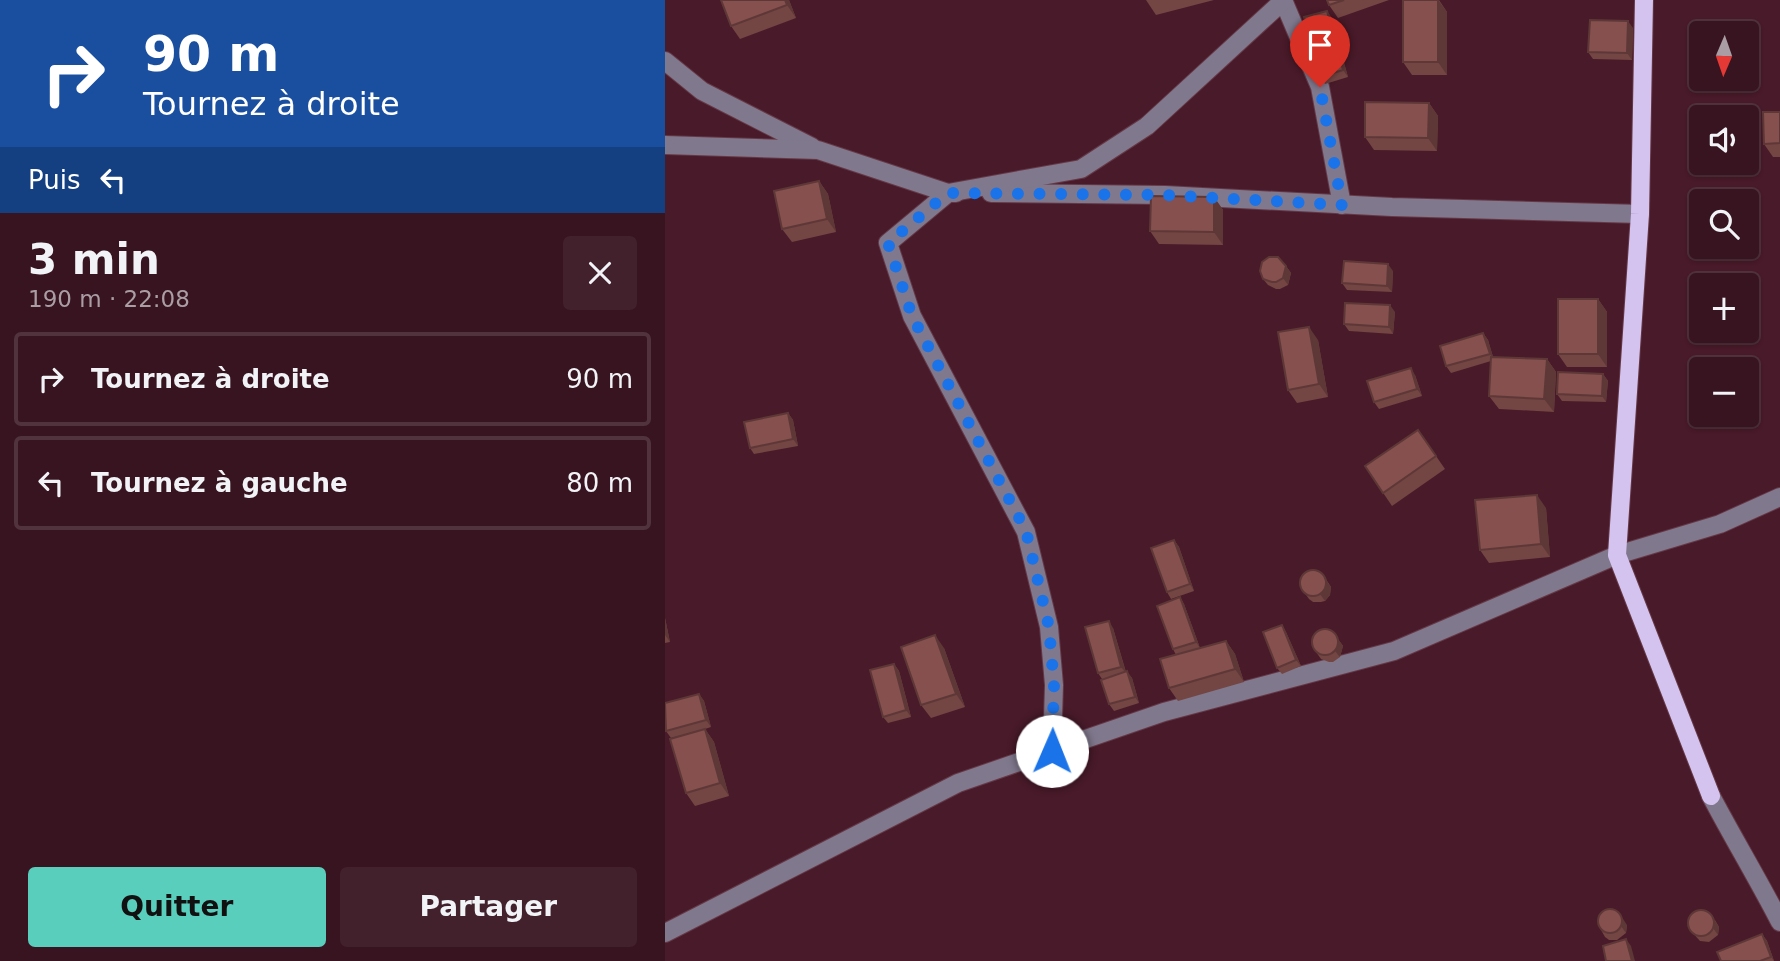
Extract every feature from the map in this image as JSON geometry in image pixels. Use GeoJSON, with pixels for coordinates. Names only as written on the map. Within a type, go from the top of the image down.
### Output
{"type":"FeatureCollection","features":[{"type":"Feature","properties":{"kind":"main road"},"geometry":{"type":"LineString","coordinates":[[1644,0],[1640,214],[1617,555],[1711,796]]}},
{"type":"Feature","properties":{"kind":"street"},"geometry":{"type":"LineString","coordinates":[[1052,751],[1054,685],[1049,627],[1026,531],[912,316],[888,243],[948,193],[1081,169],[1146,126],[1283,1],[1320,87],[1342,205]]}},
{"type":"Feature","properties":{"kind":"street"},"geometry":{"type":"LineString","coordinates":[[665,61],[702,91],[818,150],[948,193],[1165,195],[1342,205],[1640,214]]}},
{"type":"Feature","properties":{"kind":"street"},"geometry":{"type":"LineString","coordinates":[[665,145],[818,150]]}},
{"type":"Feature","properties":{"kind":"street"},"geometry":{"type":"LineString","coordinates":[[665,933],[958,783],[1164,712],[1394,651],[1617,555],[1720,524],[1780,496]]}},
{"type":"Feature","properties":{"kind":"street"},"geometry":{"type":"LineString","coordinates":[[1711,796],[1780,922]]}},
{"type":"Feature","properties":{"kind":"building"},"geometry":{"type":"Polygon","coordinates":[[[721,0],[785,0],[787,5],[731,26],[721,0]]]}},
{"type":"Feature","properties":{"kind":"building"},"geometry":{"type":"Polygon","coordinates":[[[1327,0],[1344,0],[1329,5],[1327,0]]]}},
{"type":"Feature","properties":{"kind":"building"},"geometry":{"type":"Polygon","coordinates":[[[1403,0],[1438,0],[1438,62],[1403,62],[1403,0]]]}},
{"type":"Feature","properties":{"kind":"building"},"geometry":{"type":"Polygon","coordinates":[[[1327,11],[1343,70],[1320,77],[1304,17],[1327,11]]]}},
{"type":"Feature","properties":{"kind":"building"},"geometry":{"type":"Polygon","coordinates":[[[1590,20],[1628,21],[1627,53],[1588,52],[1590,20]]]}},
{"type":"Feature","properties":{"kind":"building"},"geometry":{"type":"Polygon","coordinates":[[[1365,102],[1429,103],[1428,138],[1365,137],[1365,102]]]}},
{"type":"Feature","properties":{"kind":"building"},"geometry":{"type":"Polygon","coordinates":[[[1763,112],[1780,112],[1780,143],[1764,144],[1763,112]]]}},
{"type":"Feature","properties":{"kind":"building"},"geometry":{"type":"Polygon","coordinates":[[[819,181],[827,219],[782,229],[774,191],[819,181]]]}},
{"type":"Feature","properties":{"kind":"building"},"geometry":{"type":"Polygon","coordinates":[[[1151,196],[1214,197],[1214,232],[1150,231],[1151,196]]]}},
{"type":"Feature","properties":{"kind":"building"},"geometry":{"type":"Polygon","coordinates":[[[1269,257],[1278,257],[1286,266],[1283,278],[1276,282],[1263,279],[1260,271],[1262,262],[1269,257]]]}},
{"type":"Feature","properties":{"kind":"building"},"geometry":{"type":"Polygon","coordinates":[[[1344,261],[1388,264],[1387,286],[1342,283],[1344,261]]]}},
{"type":"Feature","properties":{"kind":"building"},"geometry":{"type":"Polygon","coordinates":[[[1558,299],[1598,299],[1598,354],[1558,354],[1558,299]]]}},
{"type":"Feature","properties":{"kind":"building"},"geometry":{"type":"Polygon","coordinates":[[[1345,303],[1390,305],[1389,327],[1344,324],[1345,303]]]}},
{"type":"Feature","properties":{"kind":"building"},"geometry":{"type":"Polygon","coordinates":[[[1309,327],[1319,384],[1288,390],[1278,332],[1309,327]]]}},
{"type":"Feature","properties":{"kind":"building"},"geometry":{"type":"Polygon","coordinates":[[[1483,333],[1490,354],[1446,366],[1440,346],[1483,333]]]}},
{"type":"Feature","properties":{"kind":"building"},"geometry":{"type":"Polygon","coordinates":[[[1491,357],[1547,359],[1544,399],[1489,396],[1491,357]]]}},
{"type":"Feature","properties":{"kind":"building"},"geometry":{"type":"Polygon","coordinates":[[[1411,368],[1417,389],[1374,402],[1367,381],[1411,368]]]}},
{"type":"Feature","properties":{"kind":"building"},"geometry":{"type":"Polygon","coordinates":[[[1558,372],[1603,374],[1602,396],[1557,394],[1558,372]]]}},
{"type":"Feature","properties":{"kind":"building"},"geometry":{"type":"Polygon","coordinates":[[[788,413],[793,439],[750,448],[744,422],[788,413]]]}},
{"type":"Feature","properties":{"kind":"building"},"geometry":{"type":"Polygon","coordinates":[[[1418,430],[1436,456],[1383,493],[1365,466],[1418,430]]]}},
{"type":"Feature","properties":{"kind":"building"},"geometry":{"type":"Polygon","coordinates":[[[1537,495],[1541,544],[1480,550],[1475,500],[1537,495]]]}},
{"type":"Feature","properties":{"kind":"building"},"geometry":{"type":"Polygon","coordinates":[[[1174,540],[1190,584],[1167,592],[1151,548],[1174,540]]]}},
{"type":"Feature","properties":{"kind":"building"},"geometry":{"type":"Polygon","coordinates":[[[1313,570],[1322,574],[1326,583],[1322,592],[1313,596],[1304,592],[1300,583],[1304,574],[1313,570]]]}},
{"type":"Feature","properties":{"kind":"building"},"geometry":{"type":"Polygon","coordinates":[[[1180,597],[1196,642],[1173,649],[1157,606],[1180,597]]]}},
{"type":"Feature","properties":{"kind":"building"},"geometry":{"type":"Polygon","coordinates":[[[1109,621],[1121,667],[1098,673],[1085,627],[1109,621]]]}},
{"type":"Feature","properties":{"kind":"building"},"geometry":{"type":"Polygon","coordinates":[[[1282,625],[1296,660],[1277,668],[1263,632],[1282,625]]]}},
{"type":"Feature","properties":{"kind":"building"},"geometry":{"type":"Polygon","coordinates":[[[1325,629],[1334,633],[1338,642],[1334,651],[1325,655],[1316,651],[1312,642],[1316,633],[1325,629]]]}},
{"type":"Feature","properties":{"kind":"building"},"geometry":{"type":"Polygon","coordinates":[[[935,635],[956,694],[921,705],[901,647],[935,635]]]}},
{"type":"Feature","properties":{"kind":"building"},"geometry":{"type":"Polygon","coordinates":[[[1226,641],[1235,669],[1169,688],[1160,659],[1226,641]]]}},
{"type":"Feature","properties":{"kind":"building"},"geometry":{"type":"Polygon","coordinates":[[[894,664],[906,710],[883,717],[870,670],[894,664]]]}},
{"type":"Feature","properties":{"kind":"building"},"geometry":{"type":"Polygon","coordinates":[[[1127,671],[1135,697],[1109,704],[1101,680],[1127,671]]]}},
{"type":"Feature","properties":{"kind":"building"},"geometry":{"type":"Polygon","coordinates":[[[699,694],[706,720],[666,731],[665,703],[699,694]]]}},
{"type":"Feature","properties":{"kind":"building"},"geometry":{"type":"Polygon","coordinates":[[[705,729],[720,783],[686,793],[670,739],[705,729]]]}},
{"type":"Feature","properties":{"kind":"building"},"geometry":{"type":"Polygon","coordinates":[[[1605,909],[1615,909],[1622,916],[1622,926],[1615,933],[1605,933],[1598,926],[1598,916],[1605,909]]]}},
{"type":"Feature","properties":{"kind":"building"},"geometry":{"type":"Polygon","coordinates":[[[1701,910],[1710,914],[1714,923],[1710,932],[1701,936],[1692,932],[1688,923],[1692,914],[1701,910]]]}},
{"type":"Feature","properties":{"kind":"building"},"geometry":{"type":"Polygon","coordinates":[[[1762,934],[1771,957],[1760,961],[1721,961],[1717,952],[1762,934]]]}},
{"type":"Feature","properties":{"kind":"building"},"geometry":{"type":"Polygon","coordinates":[[[1626,939],[1632,961],[1606,961],[1603,946],[1626,939]]]}},
{"type":"Feature","properties":{"kind":"route"},"geometry":{"type":"LineString","coordinates":[[1052,751],[1054,685],[1049,627],[1026,531],[912,316],[888,243],[948,193],[1165,195],[1342,205],[1320,87]]}}]}
